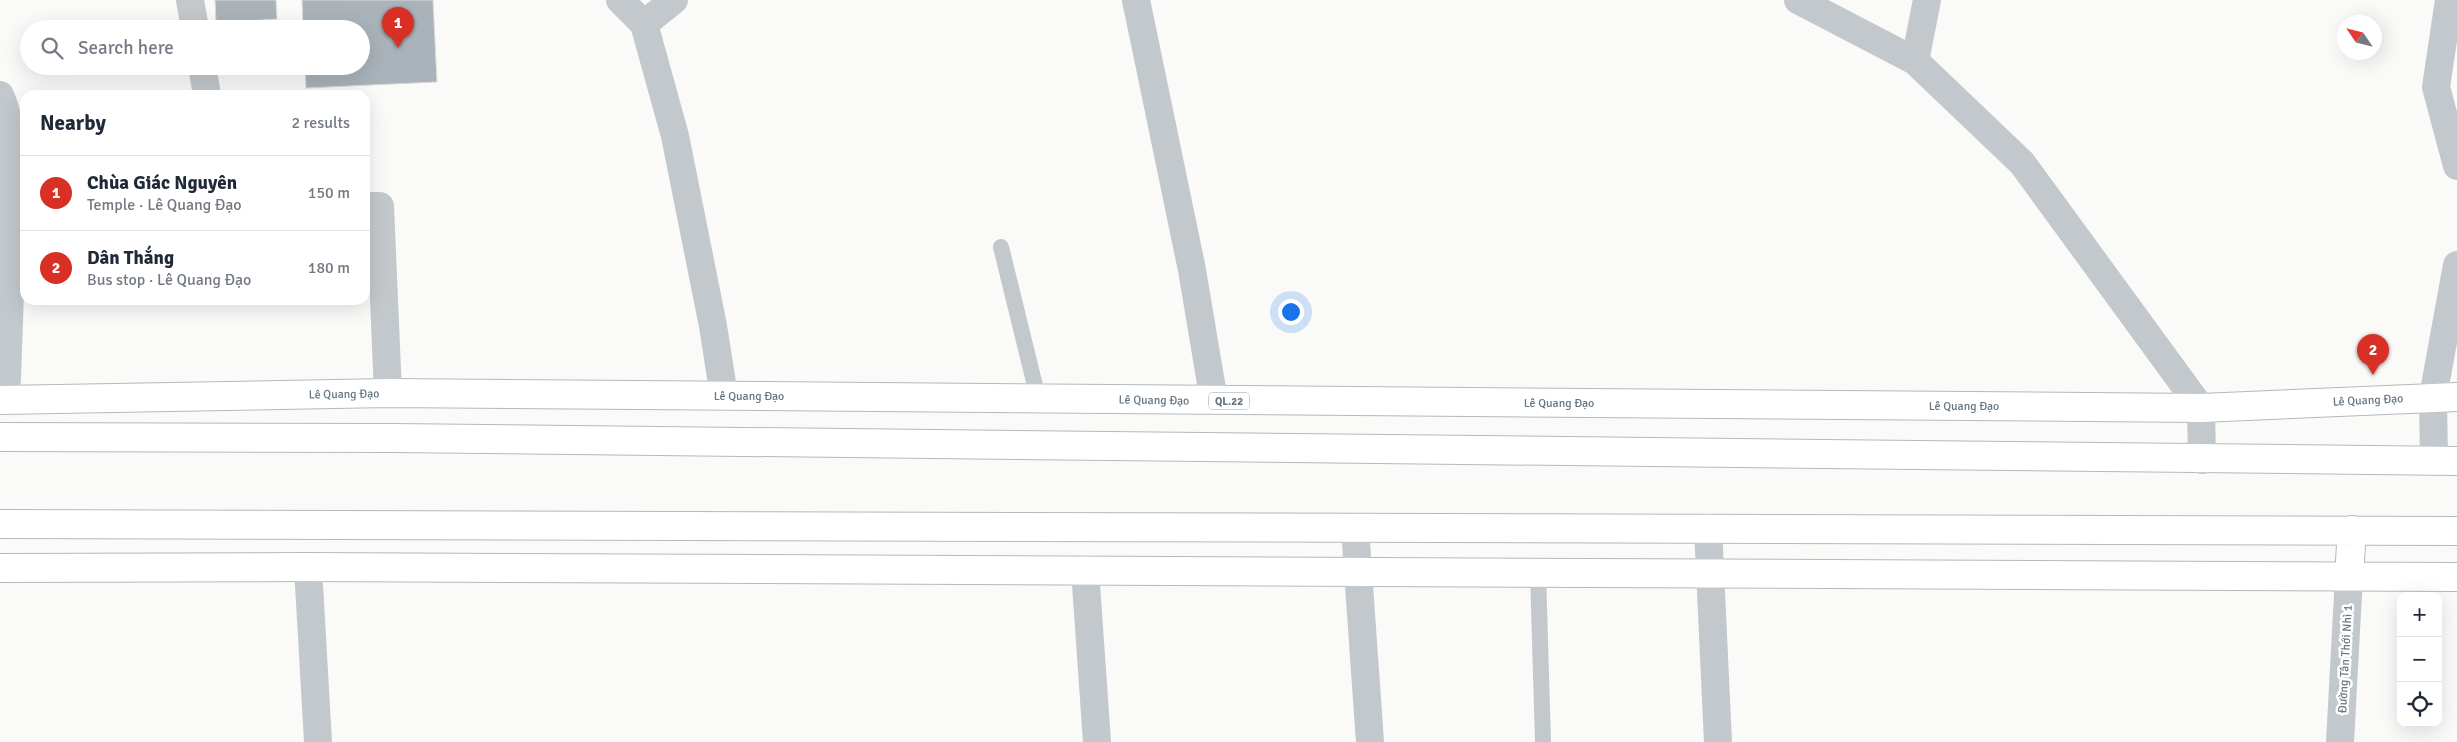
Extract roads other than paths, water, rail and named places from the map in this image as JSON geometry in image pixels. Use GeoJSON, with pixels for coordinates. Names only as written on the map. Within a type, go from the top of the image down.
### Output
{"type":"FeatureCollection","features":[{"type":"Feature","properties":{"kind":"highway","name":"Lê Quang Đạo"},"geometry":{"type":"LineString","coordinates":[[3,400],[388,393],[2201,408],[2445,397]]}},
{"type":"Feature","properties":{"kind":"highway"},"geometry":{"type":"LineString","coordinates":[[0,437],[393,438],[2202,460],[2446,461]]}},
{"type":"Feature","properties":{"kind":"highway"},"geometry":{"type":"LineString","coordinates":[[0,524],[2457,531]]}},
{"type":"Feature","properties":{"kind":"highway"},"geometry":{"type":"LineString","coordinates":[[2349,576],[2352,530]]}},
{"type":"Feature","properties":{"kind":"highway"},"geometry":{"type":"LineString","coordinates":[[0,568],[308,567],[2457,577]]}},
{"type":"Feature","properties":{"kind":"street"},"geometry":{"type":"LineString","coordinates":[[190,0],[193,20]]}},
{"type":"Feature","properties":{"kind":"street"},"geometry":{"type":"LineString","coordinates":[[620,0],[644,24],[675,136],[713,326],[724,396]]}},
{"type":"Feature","properties":{"kind":"street"},"geometry":{"type":"LineString","coordinates":[[644,24],[674,0]]}},
{"type":"Feature","properties":{"kind":"street"},"geometry":{"type":"LineString","coordinates":[[1136,0],[1192,270],[1214,401]]}},
{"type":"Feature","properties":{"kind":"street"},"geometry":{"type":"LineString","coordinates":[[1798,0],[1915,61],[2022,163],[2201,408],[2202,460]]}},
{"type":"Feature","properties":{"kind":"street"},"geometry":{"type":"LineString","coordinates":[[1915,61],[1927,0]]}},
{"type":"Feature","properties":{"kind":"street"},"geometry":{"type":"LineString","coordinates":[[2449,0],[2436,87],[2457,166]]}},
{"type":"Feature","properties":{"kind":"street"},"geometry":{"type":"LineString","coordinates":[[204,75],[206,90]]}},
{"type":"Feature","properties":{"kind":"street"},"geometry":{"type":"LineString","coordinates":[[0,95],[8,122],[11,167],[12,274],[3,400]]}},
{"type":"Feature","properties":{"kind":"street"},"geometry":{"type":"LineString","coordinates":[[370,206],[380,206],[388,393]]}},
{"type":"Feature","properties":{"kind":"street"},"geometry":{"type":"LineString","coordinates":[[2446,461],[2445,397],[2457,265]]}},
{"type":"Feature","properties":{"kind":"street"},"geometry":{"type":"LineString","coordinates":[[1355,528],[1370,742]]}},
{"type":"Feature","properties":{"kind":"street"},"geometry":{"type":"LineString","coordinates":[[1708,528],[1718,742]]}},
{"type":"Feature","properties":{"kind":"street"},"geometry":{"type":"LineString","coordinates":[[308,567],[318,742]]}},
{"type":"Feature","properties":{"kind":"street"},"geometry":{"type":"LineString","coordinates":[[1085,570],[1097,742]]}},
{"type":"Feature","properties":{"kind":"street","name":"Đường Tân Thới Nhì 1"},"geometry":{"type":"LineString","coordinates":[[2340,742],[2349,576]]}},
{"type":"Feature","properties":{"kind":"lane"},"geometry":{"type":"LineString","coordinates":[[1001,248],[1038,398]]}},
{"type":"Feature","properties":{"kind":"lane"},"geometry":{"type":"LineString","coordinates":[[1538,573],[1543,742]]}},
{"type":"Feature","properties":{"kind":"place","name":"Chùa Giác Nguyên"},"geometry":{"type":"Point","coordinates":[398,48]}},
{"type":"Feature","properties":{"kind":"place","name":"Dân Thắng"},"geometry":{"type":"Point","coordinates":[2373,375]}}]}
